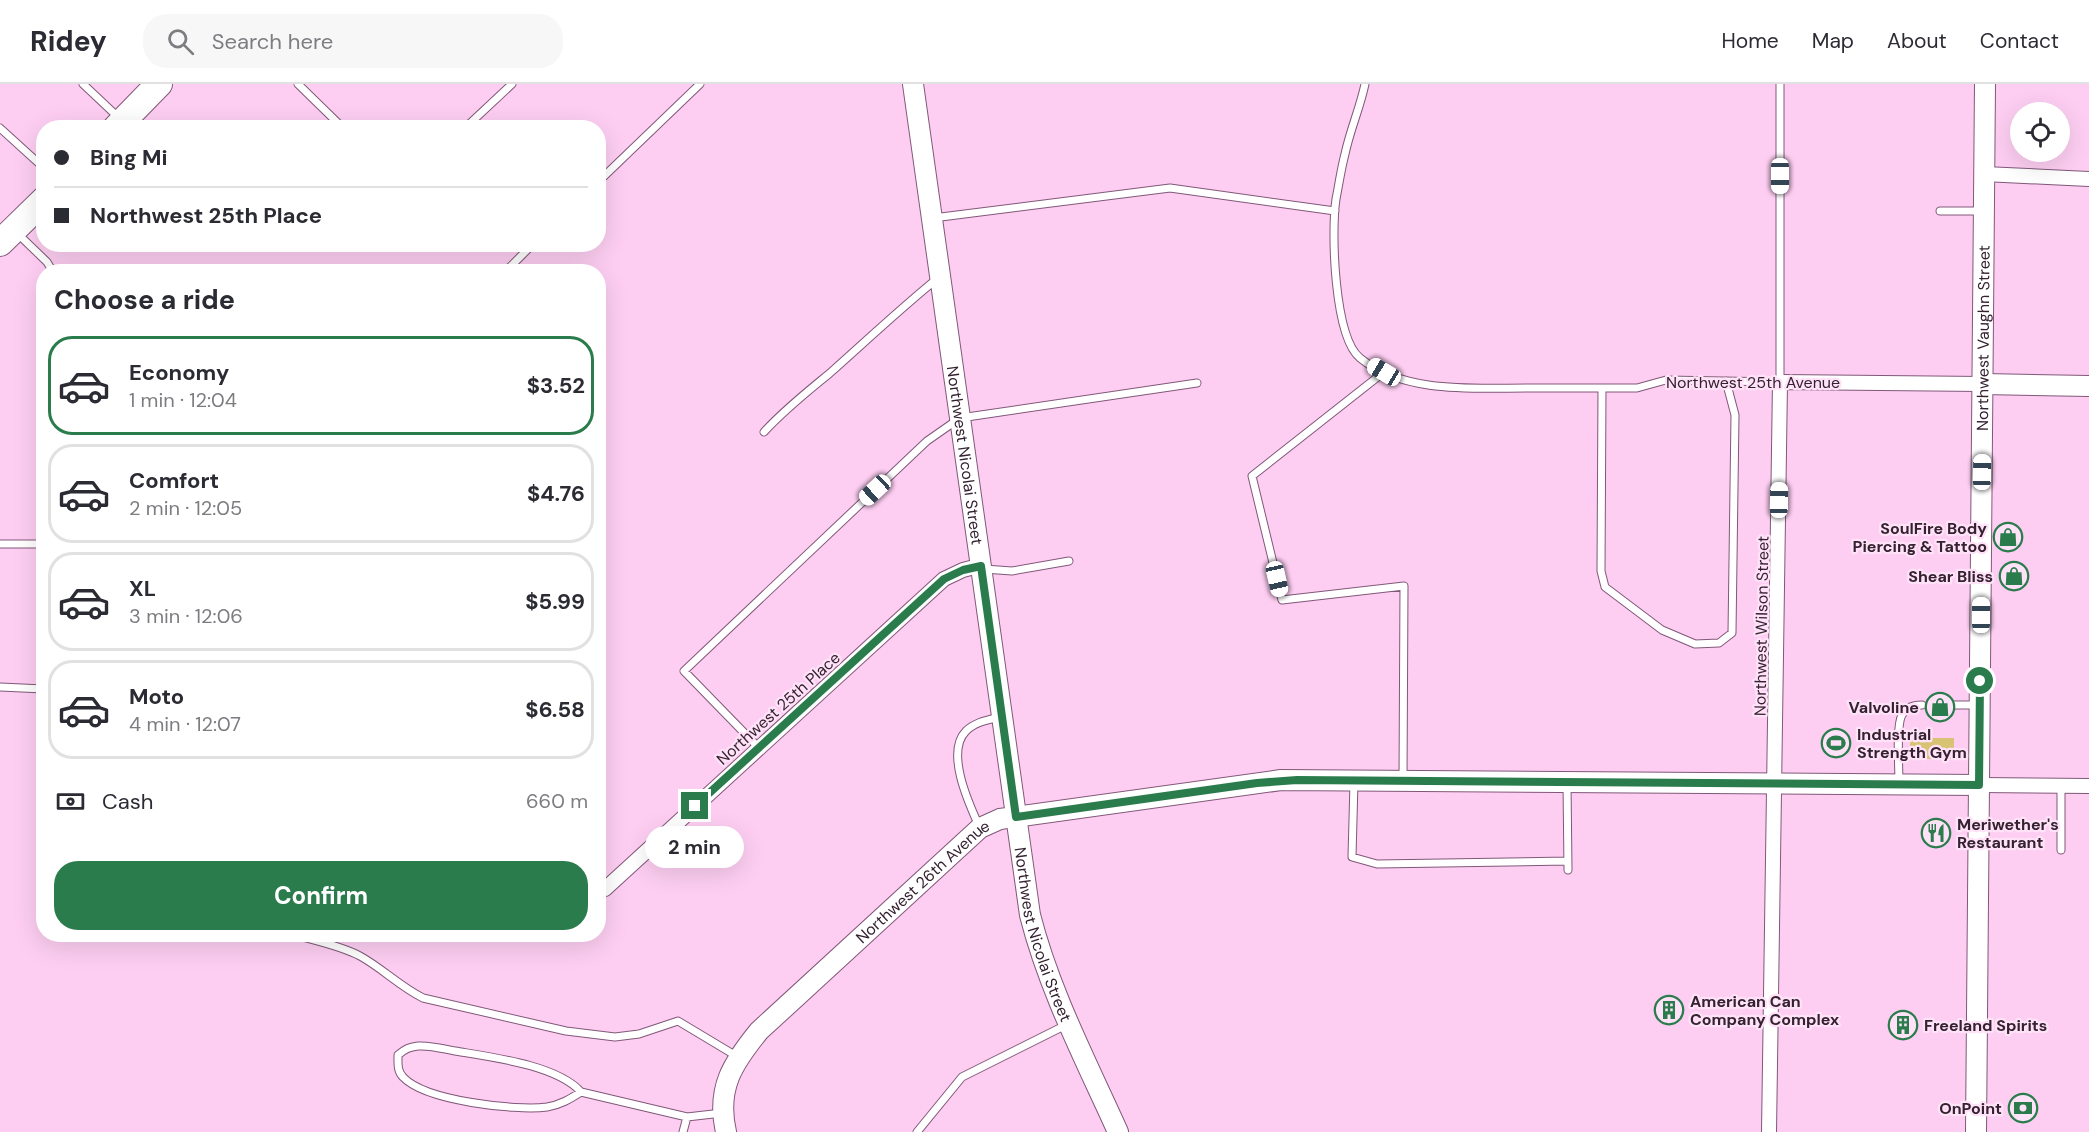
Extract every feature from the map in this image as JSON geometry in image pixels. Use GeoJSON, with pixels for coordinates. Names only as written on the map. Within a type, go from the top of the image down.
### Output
{"type":"FeatureCollection","features":[{"type":"Feature","properties":{"kind":"highway"},"geometry":{"type":"LineString","coordinates":[[123,120],[159,84]]}},
{"type":"Feature","properties":{"kind":"highway"},"geometry":{"type":"LineString","coordinates":[[7,237],[36,208]]}},
{"type":"Feature","properties":{"kind":"street","name":"Northwest Nicolai Street"},"geometry":{"type":"LineString","coordinates":[[913,84],[1026,893],[1034,933],[1050,981],[1118,1132]]}},
{"type":"Feature","properties":{"kind":"street","name":"Northwest Vaughn Street"},"geometry":{"type":"LineString","coordinates":[[1976,1132],[1985,84]]}},
{"type":"Feature","properties":{"kind":"street"},"geometry":{"type":"LineString","coordinates":[[1984,174],[2089,179]]}},
{"type":"Feature","properties":{"kind":"street","name":"Northwest 25th Avenue"},"geometry":{"type":"LineString","coordinates":[[1780,382],[2089,386]]}},
{"type":"Feature","properties":{"kind":"street","name":"Northwest Wilson Street"},"geometry":{"type":"LineString","coordinates":[[1769,1132],[1780,382]]}},
{"type":"Feature","properties":{"kind":"street","name":"Northwest 25th Place"},"geometry":{"type":"LineString","coordinates":[[606,888],[944,579],[963,570],[982,567]]}},
{"type":"Feature","properties":{"kind":"street","name":"Northwest 26th Avenue"},"geometry":{"type":"LineString","coordinates":[[724,1123],[723,1100],[728,1078],[739,1057],[759,1031],[980,828],[1000,819],[1265,782],[1354,779],[2089,786]]}},
{"type":"Feature","properties":{"kind":"lane"},"geometry":{"type":"LineString","coordinates":[[83,84],[115,120]]}},
{"type":"Feature","properties":{"kind":"lane"},"geometry":{"type":"LineString","coordinates":[[298,84],[335,120]]}},
{"type":"Feature","properties":{"kind":"lane"},"geometry":{"type":"LineString","coordinates":[[474,120],[512,84]]}},
{"type":"Feature","properties":{"kind":"lane"},"geometry":{"type":"LineString","coordinates":[[606,174],[700,84]]}},
{"type":"Feature","properties":{"kind":"lane","name":"Northwest 25th Avenue"},"geometry":{"type":"LineString","coordinates":[[1365,84],[1345,154],[1333,236],[1335,271],[1345,327],[1350,345],[1359,357],[1384,372],[1413,381],[1452,388],[1637,388],[1666,380],[1780,382]]}},
{"type":"Feature","properties":{"kind":"lane","name":"Northwest Wilson Street"},"geometry":{"type":"LineString","coordinates":[[1780,84],[1780,382]]}},
{"type":"Feature","properties":{"kind":"lane"},"geometry":{"type":"LineString","coordinates":[[0,128],[36,161]]}},
{"type":"Feature","properties":{"kind":"lane"},"geometry":{"type":"LineString","coordinates":[[932,218],[1170,189],[1335,211]]}},
{"type":"Feature","properties":{"kind":"lane"},"geometry":{"type":"LineString","coordinates":[[1940,211],[1985,211]]}},
{"type":"Feature","properties":{"kind":"lane"},"geometry":{"type":"LineString","coordinates":[[7,237],[47,264]]}},
{"type":"Feature","properties":{"kind":"lane"},"geometry":{"type":"LineString","coordinates":[[513,264],[525,252]]}},
{"type":"Feature","properties":{"kind":"lane"},"geometry":{"type":"LineString","coordinates":[[764,432],[779,415],[940,276]]}},
{"type":"Feature","properties":{"kind":"lane"},"geometry":{"type":"LineString","coordinates":[[1384,372],[1252,476],[1282,600],[1404,586],[1403,780]]}},
{"type":"Feature","properties":{"kind":"lane"},"geometry":{"type":"LineString","coordinates":[[1602,388],[1601,571],[1605,587],[1662,630],[1695,644],[1719,643],[1732,633],[1734,599],[1735,415],[1725,381]]}},
{"type":"Feature","properties":{"kind":"lane"},"geometry":{"type":"LineString","coordinates":[[759,748],[684,671],[927,441],[960,418],[1197,383]]}},
{"type":"Feature","properties":{"kind":"lane"},"geometry":{"type":"LineString","coordinates":[[0,544],[36,544]]}},
{"type":"Feature","properties":{"kind":"lane"},"geometry":{"type":"LineString","coordinates":[[982,567],[1012,571],[1070,561]]}},
{"type":"Feature","properties":{"kind":"lane"},"geometry":{"type":"LineString","coordinates":[[0,687],[36,689]]}},
{"type":"Feature","properties":{"kind":"lane"},"geometry":{"type":"LineString","coordinates":[[1899,784],[1900,719],[1906,709],[1922,705]]}},
{"type":"Feature","properties":{"kind":"lane"},"geometry":{"type":"LineString","coordinates":[[1947,705],[1980,705]]}},
{"type":"Feature","properties":{"kind":"lane"},"geometry":{"type":"LineString","coordinates":[[980,828],[964,793],[957,747],[965,732],[981,721],[1002,716]]}},
{"type":"Feature","properties":{"kind":"lane"},"geometry":{"type":"LineString","coordinates":[[1354,779],[1352,857],[1377,864],[1568,861]]}},
{"type":"Feature","properties":{"kind":"lane"},"geometry":{"type":"LineString","coordinates":[[1567,781],[1568,870]]}},
{"type":"Feature","properties":{"kind":"lane"},"geometry":{"type":"LineString","coordinates":[[2061,785],[2061,850]]}},
{"type":"Feature","properties":{"kind":"lane"},"geometry":{"type":"LineString","coordinates":[[319,942],[360,957],[403,988],[423,998],[566,1030],[615,1037],[639,1034],[678,1021],[739,1057]]}},
{"type":"Feature","properties":{"kind":"lane"},"geometry":{"type":"LineString","coordinates":[[917,1132],[962,1077],[1070,1023]]}},
{"type":"Feature","properties":{"kind":"lane"},"geometry":{"type":"LineString","coordinates":[[581,1092],[564,1103],[549,1107],[522,1108],[450,1098],[431,1093],[403,1077],[398,1068],[398,1055],[405,1048],[420,1046],[486,1056],[550,1073],[570,1082],[581,1092],[687,1117],[724,1123]]}},
{"type":"Feature","properties":{"kind":"lane"},"geometry":{"type":"LineString","coordinates":[[683,1132],[687,1117]]}},
{"type":"Feature","properties":{"kind":"shaded area"},"geometry":{"type":"Polygon","coordinates":[[[1910,738],[1954,738],[1954,759],[1910,759],[1910,738]]]}},
{"type":"Feature","properties":{"kind":"place","name":"SoulFire Body Piercing & Tattoo"},"geometry":{"type":"Point","coordinates":[2008,537]}},
{"type":"Feature","properties":{"kind":"place","name":"Shear Bliss"},"geometry":{"type":"Point","coordinates":[2014,576]}},
{"type":"Feature","properties":{"kind":"place","name":"Valvoline"},"geometry":{"type":"Point","coordinates":[1940,707]}},
{"type":"Feature","properties":{"kind":"place","name":"Industrial Strength Gym"},"geometry":{"type":"Point","coordinates":[1836,743]}},
{"type":"Feature","properties":{"kind":"place","name":"Meriwether's Restaurant"},"geometry":{"type":"Point","coordinates":[1936,833]}},
{"type":"Feature","properties":{"kind":"place","name":"American Can Company Complex"},"geometry":{"type":"Point","coordinates":[1669,1010]}},
{"type":"Feature","properties":{"kind":"place","name":"Freeland Spirits"},"geometry":{"type":"Point","coordinates":[1903,1025]}},
{"type":"Feature","properties":{"kind":"place","name":"OnPoint"},"geometry":{"type":"Point","coordinates":[2023,1108]}},
{"type":"Feature","properties":{"kind":"route"},"geometry":{"type":"LineString","coordinates":[[695,806],[944,579],[963,570],[981,566],[1016,817],[1281,780],[1979,785],[1980,681]]}}]}
